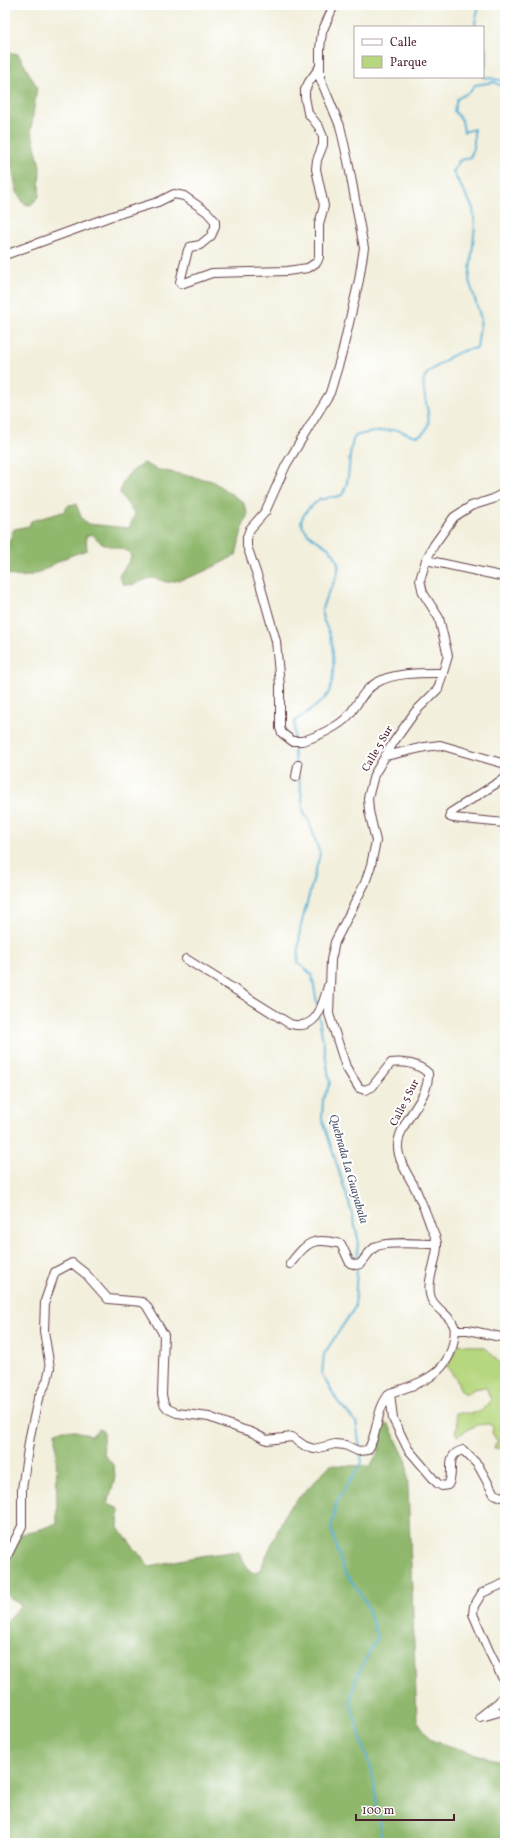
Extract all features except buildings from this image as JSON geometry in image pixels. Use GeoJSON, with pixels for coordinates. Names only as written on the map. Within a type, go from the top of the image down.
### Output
{"type":"FeatureCollection","features":[{"type":"Feature","properties":{"kind":"street"},"geometry":{"type":"LineString","coordinates":[[334,5],[322,32],[319,68],[320,78],[324,90],[340,126],[364,248],[359,280],[342,353],[330,393],[286,465],[265,512],[250,529],[247,537],[247,546],[262,591],[276,641],[280,686],[280,728],[282,733],[294,741],[307,740],[341,722],[348,717],[367,691],[376,683],[417,673],[443,673]]}},
{"type":"Feature","properties":{"kind":"street"},"geometry":{"type":"LineString","coordinates":[[5,255],[109,217],[158,202],[171,194],[178,194],[184,196],[207,212],[215,221],[212,236],[200,245],[190,247],[188,250],[180,282],[181,284],[212,273],[287,271],[308,268],[317,262],[319,257],[319,224],[324,206],[316,169],[317,160],[323,145],[323,137],[319,127],[308,113],[305,90],[319,68]]}},
{"type":"Feature","properties":{"kind":"street","name":"Calle 5 Sur"},"geometry":{"type":"LineString","coordinates":[[437,1244],[424,1208],[404,1166],[398,1149],[399,1138],[429,1081],[428,1073],[423,1069],[402,1061],[391,1062],[372,1087],[365,1090],[359,1088],[346,1067],[329,1014],[330,982],[335,942],[365,883],[371,865],[376,841],[369,811],[368,798],[374,775],[415,712],[438,689],[448,656],[439,618],[423,593],[420,583],[426,560],[434,545],[454,517],[471,506],[494,499],[505,492]]}},
{"type":"Feature","properties":{"kind":"street"},"geometry":{"type":"LineString","coordinates":[[426,560],[505,577]]}},
{"type":"Feature","properties":{"kind":"street"},"geometry":{"type":"LineString","coordinates":[[385,756],[440,745],[505,764]]}},
{"type":"Feature","properties":{"kind":"street"},"geometry":{"type":"LineString","coordinates":[[296,777],[298,765]]}},
{"type":"Feature","properties":{"kind":"street"},"geometry":{"type":"LineString","coordinates":[[505,778],[450,813],[450,817],[505,823]]}},
{"type":"Feature","properties":{"kind":"street"},"geometry":{"type":"LineString","coordinates":[[186,959],[290,1024],[304,1026],[316,1018],[330,982]]}},
{"type":"Feature","properties":{"kind":"street"},"geometry":{"type":"LineString","coordinates":[[5,1560],[22,1526],[22,1489],[30,1436],[38,1399],[47,1382],[50,1368],[44,1331],[45,1301],[55,1272],[72,1264],[86,1274],[108,1299],[142,1302],[153,1315],[164,1335],[162,1394],[164,1404],[168,1409],[177,1413],[210,1417],[251,1432],[267,1440],[292,1437],[305,1446],[314,1449],[335,1444],[345,1445],[360,1451],[368,1450],[373,1442],[382,1402],[390,1393],[423,1382],[435,1374],[444,1365],[452,1348],[455,1330],[454,1324],[432,1300],[430,1293],[437,1244],[391,1244],[378,1246],[370,1251],[358,1265],[350,1263],[341,1244],[320,1241],[306,1245],[290,1264]]}},
{"type":"Feature","properties":{"kind":"street"},"geometry":{"type":"LineString","coordinates":[[455,1330],[468,1330],[505,1338]]}},
{"type":"Feature","properties":{"kind":"street"},"geometry":{"type":"LineString","coordinates":[[390,1393],[393,1419],[408,1449],[436,1483],[442,1486],[448,1485],[451,1481],[452,1458],[457,1452],[463,1450],[478,1465],[494,1494],[505,1498]]}},
{"type":"Feature","properties":{"kind":"street"},"geometry":{"type":"LineString","coordinates":[[505,1583],[482,1593],[474,1606],[473,1614],[505,1683]]}},
{"type":"Feature","properties":{"kind":"street"},"geometry":{"type":"LineString","coordinates":[[499,1712],[480,1717],[499,1702],[505,1693]]}},
{"type":"Feature","properties":{"kind":"green space"},"geometry":{"type":"Polygon","coordinates":[[[5,52],[18,54],[37,87],[31,129],[40,166],[39,197],[31,205],[24,204],[17,192],[11,164],[5,158],[5,52]]]}},
{"type":"Feature","properties":{"kind":"green space"},"geometry":{"type":"Polygon","coordinates":[[[144,463],[156,469],[212,481],[243,502],[248,514],[243,525],[236,555],[188,578],[168,582],[152,578],[127,585],[123,584],[119,576],[131,558],[129,552],[105,545],[92,534],[86,536],[87,550],[66,558],[35,574],[20,577],[12,576],[5,572],[5,552],[14,529],[29,526],[31,521],[63,512],[69,505],[76,504],[82,519],[89,524],[129,528],[135,514],[120,494],[121,488],[125,479],[144,463]]]}},
{"type":"Feature","properties":{"kind":"green space"},"geometry":{"type":"Polygon","coordinates":[[[459,1344],[485,1348],[497,1361],[505,1365],[505,1449],[494,1448],[495,1444],[498,1442],[492,1433],[493,1427],[489,1424],[476,1425],[457,1436],[455,1431],[458,1426],[455,1413],[479,1412],[487,1406],[491,1400],[486,1387],[474,1389],[467,1394],[461,1391],[456,1379],[447,1367],[459,1344]]]}},
{"type":"Feature","properties":{"kind":"green space"},"geometry":{"type":"Polygon","coordinates":[[[389,1425],[407,1462],[417,1720],[431,1740],[488,1758],[505,1761],[505,1843],[5,1843],[5,1623],[21,1605],[8,1596],[6,1581],[9,1564],[21,1534],[33,1532],[57,1523],[56,1432],[69,1430],[91,1436],[99,1429],[103,1431],[104,1454],[114,1466],[115,1477],[108,1504],[119,1509],[118,1528],[149,1566],[201,1556],[238,1551],[249,1570],[254,1573],[259,1572],[287,1510],[330,1465],[370,1466],[378,1453],[382,1427],[389,1425]]]}},
{"type":"Feature","properties":{"kind":"waterway","name":"Quebrada La Guayabala"},"geometry":{"type":"LineString","coordinates":[[476,26],[479,5]]}},
{"type":"Feature","properties":{"kind":"waterway","name":"Quebrada La Guayabala"},"geometry":{"type":"LineString","coordinates":[[484,47],[486,49],[487,59],[484,71]]}},
{"type":"Feature","properties":{"kind":"waterway","name":"Quebrada La Guayabala"},"geometry":{"type":"LineString","coordinates":[[484,77],[505,81]]}},
{"type":"Feature","properties":{"kind":"waterway","name":"Quebrada La Guayabala"},"geometry":{"type":"LineString","coordinates":[[294,739],[295,721],[313,709],[325,698],[332,683],[333,652],[330,637],[322,614],[325,600],[335,580],[338,567],[334,554],[307,533],[303,528],[301,521],[307,510],[319,499],[342,495],[349,472],[352,442],[355,436],[394,430],[402,431],[414,436],[421,434],[428,426],[429,419],[424,388],[426,375],[455,354],[468,349],[477,348],[481,319],[469,280],[475,226],[473,208],[453,172],[459,161],[470,157],[474,149],[474,129],[464,132],[462,120],[454,111],[457,99],[471,91],[475,85],[494,82],[505,88]]}},
{"type":"Feature","properties":{"kind":"waterway","name":"Quebrada La Guayabala"},"geometry":{"type":"LineString","coordinates":[[294,743],[296,764]]}},
{"type":"Feature","properties":{"kind":"waterway","name":"Quebrada La Guayabala"},"geometry":{"type":"LineString","coordinates":[[299,778],[304,813],[309,821],[320,854],[300,929],[298,962],[312,975],[318,1009]]}},
{"type":"Feature","properties":{"kind":"waterway","name":"Quebrada La Guayabala"},"geometry":{"type":"LineString","coordinates":[[319,1017],[330,1083],[323,1100],[322,1118],[349,1203],[358,1238],[357,1263]]}},
{"type":"Feature","properties":{"kind":"waterway","name":"Quebrada La Guayabala"},"geometry":{"type":"LineString","coordinates":[[357,1267],[355,1307],[324,1354],[322,1375],[338,1402],[356,1422],[360,1448]]}},
{"type":"Feature","properties":{"kind":"waterway","name":"Quebrada La Guayabala"},"geometry":{"type":"LineString","coordinates":[[360,1452],[362,1462],[336,1503],[331,1529],[344,1571],[366,1602],[377,1637],[356,1678],[350,1702],[373,1777],[382,1843]]}}]}
